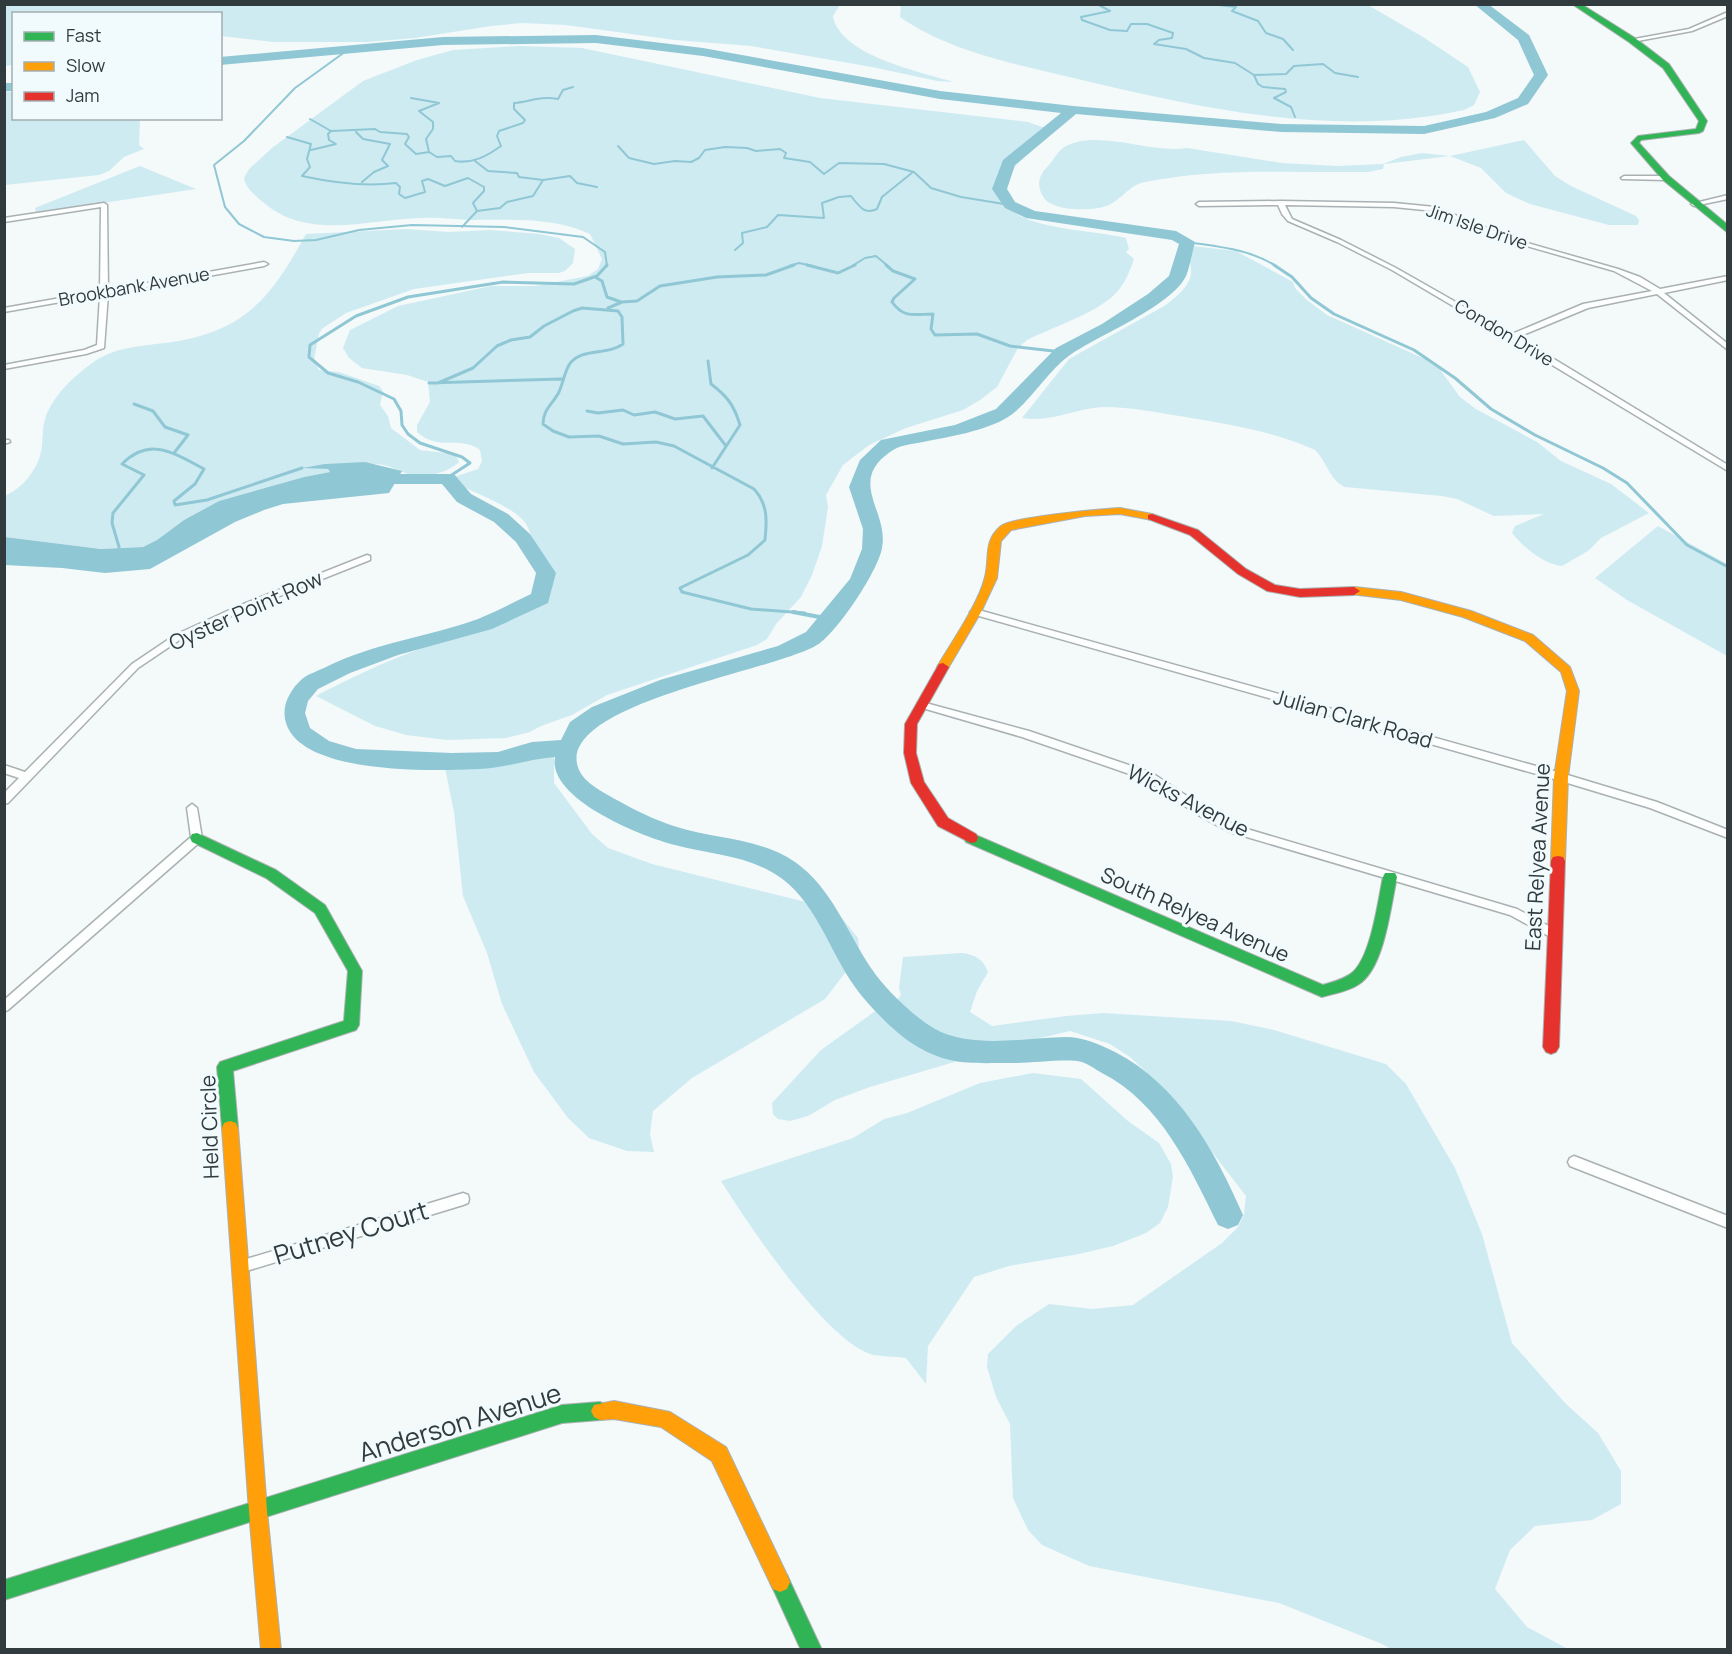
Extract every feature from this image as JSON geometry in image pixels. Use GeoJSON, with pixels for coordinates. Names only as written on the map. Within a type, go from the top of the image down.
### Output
{"type":"FeatureCollection","features":[{"type":"Feature","properties":{"kind":"street"},"geometry":{"type":"LineString","coordinates":[[1575,4],[1632,40],[1666,66],[1703,121],[1700,131],[1638,138],[1635,143],[1666,178],[1694,204],[1728,230]]}},
{"type":"Feature","properties":{"kind":"street"},"geometry":{"type":"LineString","coordinates":[[1632,40],[1690,30],[1728,14]]}},
{"type":"Feature","properties":{"kind":"street"},"geometry":{"type":"LineString","coordinates":[[1624,178],[1666,178]]}},
{"type":"Feature","properties":{"kind":"street"},"geometry":{"type":"LineString","coordinates":[[1694,204],[1728,197]]}},
{"type":"Feature","properties":{"kind":"street","name":"Condon Drive"},"geometry":{"type":"LineString","coordinates":[[1281,203],[1290,220],[1339,241],[1394,269],[1512,337],[1728,469]]}},
{"type":"Feature","properties":{"kind":"street","name":"Jim Isle Drive"},"geometry":{"type":"LineString","coordinates":[[1199,204],[1394,205],[1435,209],[1515,241],[1616,270],[1658,291],[1728,348]]}},
{"type":"Feature","properties":{"kind":"street"},"geometry":{"type":"LineString","coordinates":[[4,220],[104,205],[104,292],[101,346],[86,352],[4,368]]}},
{"type":"Feature","properties":{"kind":"street","name":"Brookbank Avenue"},"geometry":{"type":"LineString","coordinates":[[4,310],[264,264]]}},
{"type":"Feature","properties":{"kind":"street"},"geometry":{"type":"LineString","coordinates":[[1512,337],[1586,306],[1728,279]]}},
{"type":"Feature","properties":{"kind":"street","name":"East Relyea Avenue"},"geometry":{"type":"LineString","coordinates":[[975,612],[991,578],[995,540],[998,534],[1007,527],[1085,513],[1120,511],[1171,522],[1197,535],[1255,580],[1272,590],[1289,592],[1360,591],[1401,596],[1467,614],[1529,638],[1566,670],[1573,691],[1561,777],[1551,1047]]}},
{"type":"Feature","properties":{"kind":"street","name":"Oyster Point Row"},"geometry":{"type":"LineString","coordinates":[[4,800],[135,666],[178,637],[239,609],[367,558]]}},
{"type":"Feature","properties":{"kind":"street"},"geometry":{"type":"LineString","coordinates":[[922,705],[975,612]]}},
{"type":"Feature","properties":{"kind":"street","name":"Julian Clark Road"},"geometry":{"type":"LineString","coordinates":[[975,612],[1561,777],[1653,805],[1728,834]]}},
{"type":"Feature","properties":{"kind":"street","name":"South Relyea Avenue"},"geometry":{"type":"LineString","coordinates":[[922,705],[911,724],[910,753],[918,783],[943,822],[975,840],[1304,986],[1322,991],[1344,985],[1362,974],[1372,951],[1390,877]]}},
{"type":"Feature","properties":{"kind":"street","name":"Wicks Avenue"},"geometry":{"type":"LineString","coordinates":[[922,705],[1025,734],[1148,776],[1207,815],[1234,829],[1513,912],[1554,934]]}},
{"type":"Feature","properties":{"kind":"street"},"geometry":{"type":"LineString","coordinates":[[4,769],[27,777]]}},
{"type":"Feature","properties":{"kind":"street"},"geometry":{"type":"LineString","coordinates":[[4,1007],[197,838],[192,808]]}},
{"type":"Feature","properties":{"kind":"street","name":"Held Circle"},"geometry":{"type":"LineString","coordinates":[[197,838],[271,874],[320,909],[355,971],[351,1026],[225,1066],[258,1511],[272,1650]]}},
{"type":"Feature","properties":{"kind":"street"},"geometry":{"type":"LineString","coordinates":[[1574,1162],[1728,1222]]}},
{"type":"Feature","properties":{"kind":"street","name":"Putney Court"},"geometry":{"type":"LineString","coordinates":[[240,1267],[463,1199]]}},
{"type":"Feature","properties":{"kind":"street","name":"Anderson Avenue"},"geometry":{"type":"LineString","coordinates":[[4,1590],[562,1414],[614,1410],[664,1418],[719,1454],[812,1650]]}},
{"type":"Feature","properties":{"kind":"shaded area"},"geometry":{"type":"Polygon","coordinates":[[[901,4],[1368,5],[1468,67],[1480,92],[1474,105],[1464,110],[1414,118],[1364,121],[1314,120],[1213,108],[1022,66],[959,47],[938,39],[900,17],[901,4]]]}},
{"type":"Feature","properties":{"kind":"shaded area"},"geometry":{"type":"Polygon","coordinates":[[[4,5],[840,5],[833,16],[839,30],[850,41],[883,60],[954,82],[937,81],[751,46],[675,40],[566,25],[522,23],[368,42],[273,42],[222,36],[222,12],[12,12],[12,65],[5,66],[4,5]]]}},
{"type":"Feature","properties":{"kind":"shaded area"},"geometry":{"type":"Polygon","coordinates":[[[519,46],[582,48],[820,98],[1028,122],[1046,130],[1042,140],[1009,172],[1001,194],[1006,206],[1016,214],[1046,225],[1126,238],[1129,249],[1126,252],[1134,259],[1124,283],[1114,295],[1085,314],[1027,340],[1018,348],[997,387],[980,400],[963,410],[906,428],[869,445],[843,465],[826,495],[828,507],[822,546],[812,575],[801,597],[776,624],[767,639],[757,645],[607,695],[572,715],[530,732],[506,738],[447,740],[406,735],[375,726],[316,696],[393,659],[471,632],[509,615],[524,605],[535,592],[540,574],[530,532],[521,518],[503,506],[455,483],[454,478],[457,476],[478,469],[482,461],[480,450],[465,444],[433,441],[417,432],[417,425],[430,402],[428,382],[407,375],[362,368],[349,358],[343,348],[350,330],[398,306],[491,286],[535,286],[588,276],[598,269],[602,259],[590,234],[547,222],[429,218],[340,225],[300,222],[282,215],[264,203],[249,189],[244,178],[249,169],[272,148],[363,81],[417,60],[453,50],[519,46]]]}},
{"type":"Feature","properties":{"kind":"shaded area"},"geometry":{"type":"Polygon","coordinates":[[[5,91],[12,92],[12,120],[140,120],[139,145],[144,149],[124,157],[109,171],[99,175],[5,185],[5,91]]]}},
{"type":"Feature","properties":{"kind":"shaded area"},"geometry":{"type":"Polygon","coordinates":[[[1524,140],[1555,176],[1571,186],[1636,216],[1639,220],[1638,225],[1609,225],[1530,204],[1506,193],[1481,168],[1450,156],[1524,140]]]}},
{"type":"Feature","properties":{"kind":"shaded area"},"geometry":{"type":"Polygon","coordinates":[[[1079,141],[1110,141],[1158,148],[1187,148],[1282,163],[1336,166],[1383,164],[1401,157],[1422,153],[1450,156],[1384,164],[1383,169],[1368,172],[1256,172],[1173,177],[1139,184],[1109,205],[1089,209],[1063,208],[1055,205],[1044,198],[1039,185],[1042,174],[1058,153],[1066,146],[1079,141]]]}},
{"type":"Feature","properties":{"kind":"shaded area"},"geometry":{"type":"Polygon","coordinates":[[[140,166],[196,189],[36,213],[35,208],[140,166]]]}},
{"type":"Feature","properties":{"kind":"shaded area"},"geometry":{"type":"Polygon","coordinates":[[[406,229],[449,232],[490,230],[540,234],[559,238],[575,249],[573,263],[565,271],[559,273],[528,273],[414,289],[346,313],[319,333],[314,360],[319,370],[339,372],[379,386],[383,391],[380,405],[388,416],[391,428],[420,450],[455,454],[459,462],[457,464],[440,473],[421,476],[377,464],[307,467],[328,469],[330,472],[219,501],[184,520],[157,540],[143,547],[101,549],[5,537],[4,496],[21,485],[35,469],[42,446],[44,421],[49,408],[65,387],[84,369],[116,351],[192,338],[234,322],[266,295],[280,277],[306,234],[406,229]]]}},
{"type":"Feature","properties":{"kind":"shaded area"},"geometry":{"type":"Polygon","coordinates":[[[1183,245],[1236,251],[1293,282],[1295,288],[1307,300],[1327,315],[1436,364],[1460,397],[1476,409],[1537,442],[1561,461],[1611,484],[1649,513],[1601,538],[1588,551],[1562,566],[1555,565],[1534,554],[1512,533],[1515,526],[1544,514],[1494,516],[1457,499],[1442,496],[1345,487],[1335,480],[1315,450],[1268,433],[1145,410],[1114,407],[1093,408],[1043,419],[1022,418],[1069,359],[1166,305],[1183,290],[1191,275],[1191,269],[1183,245]]]}},
{"type":"Feature","properties":{"kind":"shaded area"},"geometry":{"type":"Polygon","coordinates":[[[1658,526],[1727,564],[1727,656],[1627,600],[1595,578],[1658,526]]]}},
{"type":"Feature","properties":{"kind":"shaded area"},"geometry":{"type":"Polygon","coordinates":[[[554,749],[554,783],[592,834],[608,848],[652,864],[818,905],[841,917],[858,938],[859,948],[855,960],[825,999],[692,1078],[653,1111],[650,1134],[654,1152],[627,1151],[589,1138],[568,1118],[534,1072],[502,1004],[487,953],[463,896],[454,812],[445,768],[512,762],[554,749]]]}},
{"type":"Feature","properties":{"kind":"shaded area"},"geometry":{"type":"Polygon","coordinates":[[[962,953],[978,958],[988,972],[977,991],[970,1012],[992,1026],[1103,1013],[1231,1021],[1274,1030],[1386,1064],[1406,1084],[1455,1168],[1482,1234],[1512,1343],[1566,1404],[1598,1433],[1621,1471],[1621,1504],[1592,1520],[1535,1526],[1510,1550],[1495,1589],[1527,1627],[1568,1649],[1391,1649],[1279,1603],[1089,1566],[1042,1545],[1028,1530],[1013,1498],[1010,1424],[996,1397],[987,1367],[988,1354],[1016,1326],[1049,1304],[1092,1309],[1133,1305],[1222,1243],[1238,1227],[1244,1214],[1246,1196],[1160,1085],[1130,1057],[1110,1044],[1070,1031],[1015,1044],[870,1087],[835,1100],[808,1116],[790,1121],[778,1119],[773,1114],[772,1103],[821,1050],[881,1007],[895,1002],[901,995],[899,988],[903,957],[962,953]]]}},
{"type":"Feature","properties":{"kind":"shaded area"},"geometry":{"type":"Polygon","coordinates":[[[1033,1073],[1081,1079],[1128,1121],[1159,1143],[1171,1164],[1173,1177],[1168,1207],[1160,1223],[1146,1233],[1113,1246],[1009,1266],[974,1277],[928,1346],[926,1384],[906,1358],[870,1354],[851,1343],[831,1326],[788,1277],[721,1181],[853,1138],[884,1119],[907,1113],[980,1083],[1033,1073]]]}},
{"type":"Feature","properties":{"kind":"water"},"geometry":{"type":"Polygon","coordinates":[[[365,462],[402,471],[389,493],[283,504],[264,510],[235,522],[150,569],[105,573],[5,565],[5,537],[101,549],[143,547],[157,540],[184,520],[219,501],[330,472],[328,469],[302,468],[325,464],[365,462]]]}},
{"type":"Feature","properties":{"kind":"waterway"},"geometry":{"type":"LineString","coordinates":[[1097,4],[1110,11],[1081,17],[1082,20],[1110,30],[1127,31],[1131,24],[1147,24],[1173,33],[1172,38],[1159,40],[1154,44],[1186,49],[1204,58],[1235,63],[1254,75]]}},
{"type":"Feature","properties":{"kind":"waterway"},"geometry":{"type":"LineString","coordinates":[[1210,4],[1236,7],[1232,11],[1258,21],[1266,33],[1283,39],[1293,50]]}},
{"type":"Feature","properties":{"kind":"waterway"},"geometry":{"type":"LineString","coordinates":[[1073,110],[1281,128],[1424,130],[1490,115],[1523,101],[1541,75],[1524,38],[1480,4]]}},
{"type":"Feature","properties":{"kind":"waterway"},"geometry":{"type":"LineString","coordinates":[[222,61],[443,41],[596,39],[703,52],[940,95],[1073,110]]}},
{"type":"Feature","properties":{"kind":"waterway"},"geometry":{"type":"LineString","coordinates":[[349,49],[295,88],[244,141],[214,165],[225,207],[239,224],[264,237],[294,241],[316,240],[359,230],[412,225],[463,226]]}},
{"type":"Feature","properties":{"kind":"waterway"},"geometry":{"type":"LineString","coordinates":[[1254,75],[1286,74],[1294,66],[1323,64],[1335,73],[1358,77]]}},
{"type":"Feature","properties":{"kind":"waterway"},"geometry":{"type":"LineString","coordinates":[[1254,75],[1258,84],[1263,87],[1285,89],[1286,92],[1274,98],[1291,107],[1295,117]]}},
{"type":"Feature","properties":{"kind":"waterway"},"geometry":{"type":"LineString","coordinates":[[4,87],[12,87]]}},
{"type":"Feature","properties":{"kind":"waterway"},"geometry":{"type":"LineString","coordinates":[[429,152],[437,157],[451,156],[455,161],[462,162],[485,156],[501,146],[497,136],[499,131],[523,123],[525,120],[514,109],[514,103],[541,98],[558,99],[563,90],[573,87]]}},
{"type":"Feature","properties":{"kind":"waterway"},"geometry":{"type":"LineString","coordinates":[[411,98],[439,103],[419,111],[433,122],[433,129],[426,139],[429,152]]}},
{"type":"Feature","properties":{"kind":"waterway"},"geometry":{"type":"LineString","coordinates":[[568,748],[578,728],[600,713],[668,685],[786,651],[814,637],[859,581],[872,549],[873,529],[859,487],[869,460],[888,444],[960,429],[1002,413],[1062,352],[1108,328],[1154,298],[1177,278],[1187,242],[1176,236],[1031,215],[1010,205],[999,189],[1008,163],[1073,110]]}},
{"type":"Feature","properties":{"kind":"waterway"},"geometry":{"type":"LineString","coordinates":[[310,119],[331,131]]}},
{"type":"Feature","properties":{"kind":"waterway"},"geometry":{"type":"LineString","coordinates":[[331,131],[375,129],[380,132],[407,134],[409,137],[405,144],[416,154],[429,152]]}},
{"type":"Feature","properties":{"kind":"waterway"},"geometry":{"type":"LineString","coordinates":[[311,150],[336,144],[329,140],[328,134],[331,131]]}},
{"type":"Feature","properties":{"kind":"waterway"},"geometry":{"type":"LineString","coordinates":[[356,132],[363,139],[390,144],[382,160],[388,166],[374,172],[362,182]]}},
{"type":"Feature","properties":{"kind":"waterway"},"geometry":{"type":"LineString","coordinates":[[287,137],[311,144],[307,159],[310,167],[302,176],[349,184],[396,183],[400,187],[399,194],[405,198],[425,192],[422,181],[428,179],[445,186],[468,178],[484,187],[484,191],[473,203],[477,211]]}},
{"type":"Feature","properties":{"kind":"waterway"},"geometry":{"type":"LineString","coordinates":[[618,146],[629,158],[654,164],[675,161],[691,162],[699,158],[705,150],[725,147],[747,148],[756,151],[780,149],[786,153],[784,158],[810,162],[824,174],[839,163],[884,164],[914,172],[931,188],[961,197],[1010,205]]}},
{"type":"Feature","properties":{"kind":"waterway"},"geometry":{"type":"LineString","coordinates":[[475,161],[488,171],[517,173],[519,177],[543,180]]}},
{"type":"Feature","properties":{"kind":"waterway"},"geometry":{"type":"LineString","coordinates":[[735,250],[743,243],[742,233],[767,227],[778,215],[824,218],[822,203],[839,197],[851,196],[865,210],[877,209],[882,197],[913,172]]}},
{"type":"Feature","properties":{"kind":"waterway"},"geometry":{"type":"LineString","coordinates":[[543,180],[570,176],[577,183],[597,187]]}},
{"type":"Feature","properties":{"kind":"waterway"},"geometry":{"type":"LineString","coordinates":[[477,211],[500,208],[507,202],[533,196],[543,180]]}},
{"type":"Feature","properties":{"kind":"waterway"},"geometry":{"type":"LineString","coordinates":[[463,226],[477,211]]}},
{"type":"Feature","properties":{"kind":"waterway"},"geometry":{"type":"LineString","coordinates":[[463,226],[504,227],[583,237],[605,252],[607,265]]}},
{"type":"Feature","properties":{"kind":"waterway"},"geometry":{"type":"LineString","coordinates":[[1187,242],[1244,252],[1276,266]]}},
{"type":"Feature","properties":{"kind":"waterway"},"geometry":{"type":"LineString","coordinates":[[852,266],[865,258],[876,256],[888,266]]}},
{"type":"Feature","properties":{"kind":"waterway"},"geometry":{"type":"LineString","coordinates":[[789,266],[799,263],[813,266]]}},
{"type":"Feature","properties":{"kind":"waterway"},"geometry":{"type":"LineString","coordinates":[[447,478],[470,463],[462,457],[420,443],[408,434],[402,425],[401,411],[394,399],[358,382],[328,373],[309,357],[310,345],[356,316],[408,297],[503,282],[574,284],[597,276],[607,265]]}},
{"type":"Feature","properties":{"kind":"waterway"},"geometry":{"type":"LineString","coordinates":[[608,308],[622,302],[637,301],[660,286],[717,277],[766,275],[794,265]]}},
{"type":"Feature","properties":{"kind":"waterway"},"geometry":{"type":"LineString","coordinates":[[807,265],[838,273],[855,265]]}},
{"type":"Feature","properties":{"kind":"waterway"},"geometry":{"type":"LineString","coordinates":[[886,265],[893,271],[915,279],[892,302],[906,313],[933,314],[931,329],[935,335],[977,334],[1010,346],[1062,352]]}},
{"type":"Feature","properties":{"kind":"waterway"},"geometry":{"type":"LineString","coordinates":[[1274,265],[1292,277],[1311,298],[1334,314],[1414,350],[1455,378],[1491,409],[1535,435],[1603,468],[1627,483],[1687,545],[1728,567]]}},
{"type":"Feature","properties":{"kind":"waterway"},"geometry":{"type":"LineString","coordinates":[[595,277],[602,281],[607,297],[621,302]]}},
{"type":"Feature","properties":{"kind":"waterway"},"geometry":{"type":"LineString","coordinates":[[439,383],[473,368],[497,346],[511,340],[530,337],[544,326],[573,311],[582,308],[618,311],[622,317],[623,344],[617,348],[574,359],[567,368],[559,392],[546,410],[543,424],[569,437],[599,436],[623,444],[656,442],[674,446],[713,467]]}},
{"type":"Feature","properties":{"kind":"waterway"},"geometry":{"type":"LineString","coordinates":[[708,361],[711,384],[729,402],[740,425],[713,467]]}},
{"type":"Feature","properties":{"kind":"waterway"},"geometry":{"type":"LineString","coordinates":[[439,383],[562,379]]}},
{"type":"Feature","properties":{"kind":"waterway"},"geometry":{"type":"LineString","coordinates":[[429,383],[439,383]]}},
{"type":"Feature","properties":{"kind":"waterway"},"geometry":{"type":"LineString","coordinates":[[134,404],[153,411],[165,427],[188,435],[174,453]]}},
{"type":"Feature","properties":{"kind":"waterway"},"geometry":{"type":"LineString","coordinates":[[587,411],[598,413],[623,410],[634,415],[655,412],[675,419],[703,416],[726,446]]}},
{"type":"Feature","properties":{"kind":"waterway"},"geometry":{"type":"LineString","coordinates":[[119,547],[112,523],[113,513],[144,475],[122,464],[142,451],[162,450],[204,469],[195,484],[174,501],[175,505],[207,500],[302,468]]}},
{"type":"Feature","properties":{"kind":"waterway"},"geometry":{"type":"LineString","coordinates":[[713,467],[754,489],[759,495],[766,519],[765,540],[748,555],[680,588],[682,592],[751,609],[794,612]]}},
{"type":"Feature","properties":{"kind":"waterway"},"geometry":{"type":"LineString","coordinates":[[365,478],[447,478],[464,498],[501,518],[523,538],[546,573],[541,598],[485,624],[391,650],[342,668],[310,684],[298,699],[294,713],[300,732],[321,747],[356,757],[452,762],[498,760],[532,750],[568,748]]}},
{"type":"Feature","properties":{"kind":"waterway"},"geometry":{"type":"LineString","coordinates":[[794,612],[805,613]]}},
{"type":"Feature","properties":{"kind":"waterway"},"geometry":{"type":"LineString","coordinates":[[794,612],[830,619]]}},
{"type":"Feature","properties":{"kind":"waterway"},"geometry":{"type":"LineString","coordinates":[[568,748],[565,764],[572,781],[591,797],[630,818],[675,836],[749,852],[784,867],[811,891],[865,981],[903,1020],[923,1036],[955,1051],[1036,1052],[1067,1049],[1086,1051],[1121,1069],[1160,1102],[1195,1148],[1228,1215]]}},
{"type":"Feature","properties":{"kind":"traffic: fast"},"geometry":{"type":"LineString","coordinates":[[1575,4],[1632,40],[1666,66],[1703,121],[1699,131],[1638,138],[1635,143],[1666,178],[1728,230]]}},
{"type":"Feature","properties":{"kind":"traffic: fast"},"geometry":{"type":"LineString","coordinates":[[197,838],[271,874],[320,909],[355,971],[351,1025],[225,1067],[230,1128]]}},
{"type":"Feature","properties":{"kind":"traffic: fast"},"geometry":{"type":"LineString","coordinates":[[971,838],[1322,991],[1352,981],[1365,968],[1374,944],[1390,877]]}},
{"type":"Feature","properties":{"kind":"traffic: fast"},"geometry":{"type":"LineString","coordinates":[[4,1590],[562,1414],[600,1411]]}},
{"type":"Feature","properties":{"kind":"traffic: fast"},"geometry":{"type":"LineString","coordinates":[[780,1582],[812,1650]]}},
{"type":"Feature","properties":{"kind":"traffic: slow"},"geometry":{"type":"LineString","coordinates":[[943,667],[975,612],[991,578],[995,540],[1007,527],[1085,513],[1120,511],[1152,517]]}},
{"type":"Feature","properties":{"kind":"traffic: slow"},"geometry":{"type":"LineString","coordinates":[[1354,591],[1401,596],[1467,614],[1529,638],[1566,670],[1573,691],[1561,777],[1558,861]]}},
{"type":"Feature","properties":{"kind":"traffic: slow"},"geometry":{"type":"LineString","coordinates":[[230,1128],[258,1511],[271,1650]]}},
{"type":"Feature","properties":{"kind":"traffic: slow"},"geometry":{"type":"LineString","coordinates":[[600,1411],[614,1410],[664,1418],[719,1454],[780,1582]]}},
{"type":"Feature","properties":{"kind":"traffic: jam"},"geometry":{"type":"LineString","coordinates":[[1152,517],[1194,533],[1242,572],[1271,588],[1300,593],[1354,591]]}},
{"type":"Feature","properties":{"kind":"traffic: jam"},"geometry":{"type":"LineString","coordinates":[[943,667],[911,724],[910,753],[918,783],[943,822],[971,838]]}},
{"type":"Feature","properties":{"kind":"traffic: jam"},"geometry":{"type":"LineString","coordinates":[[1551,1047],[1558,861]]}}]}
